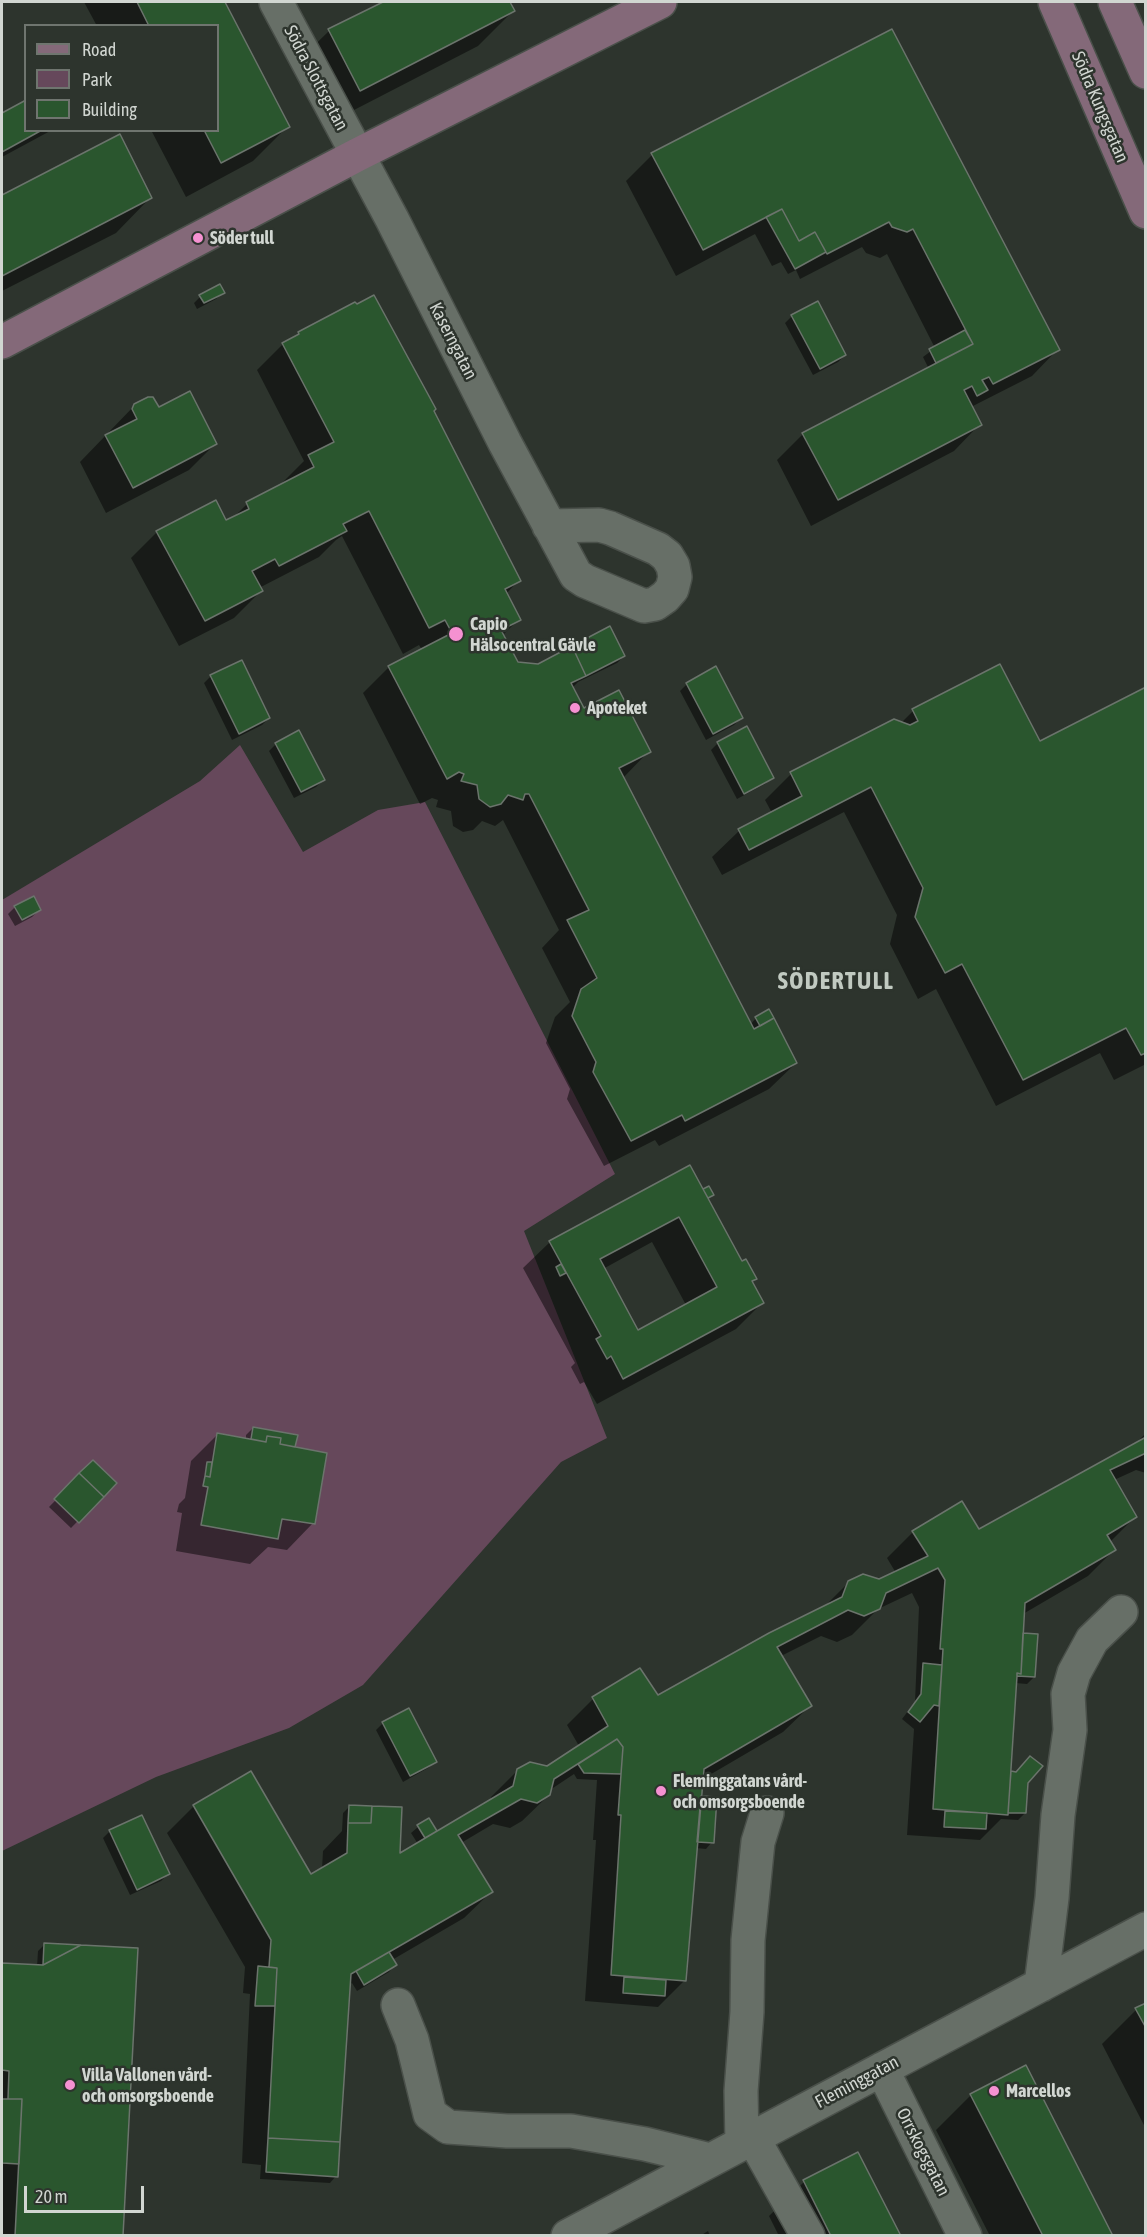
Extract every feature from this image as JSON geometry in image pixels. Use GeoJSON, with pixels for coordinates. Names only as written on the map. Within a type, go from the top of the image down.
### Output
{"type":"FeatureCollection","features":[{"type":"Feature","properties":{"kind":"main road","name":"Södra Kungsgatan"},"geometry":{"type":"LineString","coordinates":[[1055,2],[1146,212]]}},
{"type":"Feature","properties":{"kind":"main road"},"geometry":{"type":"LineString","coordinates":[[1115,2],[1146,72]]}},
{"type":"Feature","properties":{"kind":"main road"},"geometry":{"type":"LineString","coordinates":[[2,342],[644,5]]}},
{"type":"Feature","properties":{"kind":"street","name":"Södra Slottsgatan"},"geometry":{"type":"LineString","coordinates":[[276,2],[357,155]]}},
{"type":"Feature","properties":{"kind":"street","name":"Kaserngatan"},"geometry":{"type":"LineString","coordinates":[[357,155],[392,219],[504,443],[549,526]]}},
{"type":"Feature","properties":{"kind":"street"},"geometry":{"type":"LineString","coordinates":[[1041,1985],[1052,1898],[1058,1815],[1070,1730],[1068,1694],[1074,1673],[1092,1640],[1120,1612]]}},
{"type":"Feature","properties":{"kind":"street"},"geometry":{"type":"LineString","coordinates":[[767,1813],[758,1842],[748,1940],[747,2012],[741,2091],[747,2141],[808,2235]]}},
{"type":"Feature","properties":{"kind":"street","name":"Fleminggatan"},"geometry":{"type":"LineString","coordinates":[[568,2235],[1146,1929]]}},
{"type":"Feature","properties":{"kind":"street"},"geometry":{"type":"LineString","coordinates":[[398,2005],[412,2040],[430,2114],[448,2127],[507,2131],[571,2131],[645,2144],[710,2160]]}},
{"type":"Feature","properties":{"kind":"street","name":"Orrskogsgatan"},"geometry":{"type":"LineString","coordinates":[[882,2069],[965,2235]]}},
{"type":"Feature","properties":{"kind":"green space"},"geometry":{"type":"Polygon","coordinates":[[[240,745],[303,852],[378,810],[425,802],[615,1174],[524,1231],[607,1438],[561,1462],[363,1685],[289,1728],[156,1777],[2,1851],[2,900],[200,781],[240,745]]]}},
{"type":"Feature","properties":{"kind":"building"},"geometry":{"type":"Polygon","coordinates":[[[137,2],[225,2],[290,127],[221,163],[205,132],[219,132],[219,24],[148,24],[137,2]]]}},
{"type":"Feature","properties":{"kind":"building"},"geometry":{"type":"Polygon","coordinates":[[[383,2],[510,2],[515,11],[360,91],[328,29],[383,2]]]}},
{"type":"Feature","properties":{"kind":"building"},"geometry":{"type":"Polygon","coordinates":[[[892,29],[1060,350],[993,384],[989,377],[982,380],[988,390],[977,396],[972,386],[964,390],[982,425],[838,500],[802,433],[973,344],[913,229],[907,232],[892,227],[889,222],[827,254],[815,232],[799,241],[782,209],[703,250],[651,153],[892,29]]]}},
{"type":"Feature","properties":{"kind":"building"},"geometry":{"type":"Polygon","coordinates":[[[24,101],[24,132],[38,132],[2,152],[2,113],[24,101]]]}},
{"type":"Feature","properties":{"kind":"building"},"geometry":{"type":"Polygon","coordinates":[[[120,134],[152,198],[2,276],[2,195],[120,134]]]}},
{"type":"Feature","properties":{"kind":"building"},"geometry":{"type":"Polygon","coordinates":[[[782,209],[799,241],[815,232],[826,252],[795,269],[766,217],[782,209]]]}},
{"type":"Feature","properties":{"kind":"building"},"geometry":{"type":"Polygon","coordinates":[[[220,284],[225,293],[204,303],[199,295],[220,284]]]}},
{"type":"Feature","properties":{"kind":"building"},"geometry":{"type":"Polygon","coordinates":[[[374,295],[436,409],[434,411],[521,581],[505,589],[521,620],[501,630],[518,662],[538,664],[572,646],[586,676],[571,683],[584,708],[619,690],[651,752],[619,768],[754,1029],[774,1018],[797,1063],[685,1121],[682,1115],[631,1141],[593,1072],[596,1062],[572,1016],[581,989],[597,978],[567,920],[589,910],[529,794],[525,794],[523,800],[508,795],[501,804],[490,807],[479,799],[477,785],[461,781],[464,774],[459,772],[447,779],[388,666],[452,633],[445,620],[429,628],[369,511],[343,524],[347,531],[279,566],[275,559],[252,571],[263,591],[205,621],[156,531],[216,500],[226,520],[249,509],[246,502],[314,467],[308,455],[334,442],[282,343],[355,302],[357,304],[374,295]]]}},
{"type":"Feature","properties":{"kind":"building"},"geometry":{"type":"Polygon","coordinates":[[[818,301],[846,355],[820,369],[791,315],[818,301]]]}},
{"type":"Feature","properties":{"kind":"building"},"geometry":{"type":"Polygon","coordinates":[[[965,330],[973,344],[936,363],[929,349],[965,330]]]}},
{"type":"Feature","properties":{"kind":"building"},"geometry":{"type":"Polygon","coordinates":[[[190,391],[217,444],[133,488],[105,435],[137,419],[132,409],[134,404],[153,397],[159,407],[190,391]]]}},
{"type":"Feature","properties":{"kind":"building"},"geometry":{"type":"Polygon","coordinates":[[[610,626],[625,656],[586,676],[572,646],[610,626]]]}},
{"type":"Feature","properties":{"kind":"building"},"geometry":{"type":"Polygon","coordinates":[[[242,660],[270,718],[239,734],[210,675],[242,660]]]}},
{"type":"Feature","properties":{"kind":"building"},"geometry":{"type":"Polygon","coordinates":[[[1000,664],[1040,741],[1146,687],[1146,1053],[1141,1055],[1126,1028],[1023,1080],[962,964],[945,973],[915,917],[923,888],[871,787],[749,850],[738,829],[802,796],[790,772],[894,719],[910,725],[918,721],[912,709],[1000,664]]]}},
{"type":"Feature","properties":{"kind":"building"},"geometry":{"type":"Polygon","coordinates":[[[716,666],[743,718],[713,734],[686,683],[716,666]]]}},
{"type":"Feature","properties":{"kind":"building"},"geometry":{"type":"Polygon","coordinates":[[[747,726],[774,778],[744,794],[717,742],[747,726]]]}},
{"type":"Feature","properties":{"kind":"building"},"geometry":{"type":"Polygon","coordinates":[[[299,730],[325,780],[301,792],[275,743],[299,730]]]}},
{"type":"Feature","properties":{"kind":"building"},"geometry":{"type":"Polygon","coordinates":[[[34,896],[41,910],[22,920],[14,906],[34,896]]]}},
{"type":"Feature","properties":{"kind":"building"},"geometry":{"type":"Polygon","coordinates":[[[769,1009],[774,1018],[760,1026],[755,1017],[769,1009]]]}},
{"type":"Feature","properties":{"kind":"building"},"geometry":{"type":"Polygon","coordinates":[[[690,1165],[742,1261],[746,1259],[757,1279],[752,1281],[764,1303],[623,1379],[611,1356],[607,1359],[596,1339],[601,1336],[549,1241],[690,1165]],[[679,1217],[600,1259],[638,1330],[717,1287],[679,1217]]]}},
{"type":"Feature","properties":{"kind":"building"},"geometry":{"type":"Polygon","coordinates":[[[709,1186],[714,1195],[708,1198],[703,1189],[709,1186]]]}},
{"type":"Feature","properties":{"kind":"building"},"geometry":{"type":"Polygon","coordinates":[[[561,1264],[566,1273],[560,1276],[556,1267],[561,1264]]]}},
{"type":"Feature","properties":{"kind":"building"},"geometry":{"type":"Polygon","coordinates":[[[253,1427],[298,1435],[295,1447],[280,1444],[281,1438],[267,1436],[266,1442],[251,1439],[253,1427]]]}},
{"type":"Feature","properties":{"kind":"building"},"geometry":{"type":"Polygon","coordinates":[[[217,1433],[266,1442],[267,1436],[281,1438],[280,1444],[327,1453],[315,1524],[282,1519],[278,1539],[201,1525],[208,1487],[203,1486],[205,1476],[210,1477],[217,1433]]]}},
{"type":"Feature","properties":{"kind":"building","name":"Fleminggatans vård- och omsorgsboende"},"geometry":{"type":"Polygon","coordinates":[[[1146,1437],[1146,1453],[1110,1470],[1137,1517],[1107,1535],[1116,1550],[1025,1603],[1021,1674],[1017,1673],[1008,1815],[933,1809],[945,1580],[938,1568],[886,1593],[880,1609],[864,1616],[848,1610],[777,1647],[812,1706],[704,1769],[686,1981],[611,1975],[623,1747],[617,1739],[554,1779],[550,1795],[537,1803],[521,1799],[458,1835],[493,1892],[351,1974],[340,2142],[268,2138],[277,1968],[269,1967],[271,1940],[193,1805],[251,1771],[311,1874],[347,1853],[348,1823],[371,1823],[372,1806],[402,1807],[400,1853],[513,1786],[517,1769],[530,1762],[547,1766],[608,1726],[592,1697],[640,1668],[658,1695],[769,1633],[842,1597],[848,1581],[863,1574],[879,1579],[928,1556],[912,1531],[962,1501],[979,1529],[1146,1437]]]}},
{"type":"Feature","properties":{"kind":"building"},"geometry":{"type":"Polygon","coordinates":[[[93,1460],[117,1483],[104,1497],[79,1473],[93,1460]]]}},
{"type":"Feature","properties":{"kind":"building"},"geometry":{"type":"Polygon","coordinates":[[[207,1462],[212,1462],[210,1477],[205,1476],[207,1462]]]}},
{"type":"Feature","properties":{"kind":"building"},"geometry":{"type":"Polygon","coordinates":[[[79,1473],[104,1497],[79,1523],[54,1499],[79,1473]]]}},
{"type":"Feature","properties":{"kind":"building"},"geometry":{"type":"Polygon","coordinates":[[[1023,1633],[1038,1634],[1035,1677],[1017,1676],[1017,1673],[1021,1674],[1023,1633]]]}},
{"type":"Feature","properties":{"kind":"building"},"geometry":{"type":"Polygon","coordinates":[[[923,1663],[942,1665],[939,1706],[934,1705],[920,1722],[908,1712],[921,1694],[923,1663]]]}},
{"type":"Feature","properties":{"kind":"building"},"geometry":{"type":"Polygon","coordinates":[[[409,1708],[437,1762],[410,1776],[382,1722],[409,1708]]]}},
{"type":"Feature","properties":{"kind":"building"},"geometry":{"type":"Polygon","coordinates":[[[617,1739],[623,1747],[621,1774],[584,1773],[578,1764],[617,1739]]]}},
{"type":"Feature","properties":{"kind":"building"},"geometry":{"type":"Polygon","coordinates":[[[1030,1756],[1043,1766],[1028,1783],[1026,1813],[1008,1813],[1011,1771],[1016,1772],[1030,1756]]]}},
{"type":"Feature","properties":{"kind":"building"},"geometry":{"type":"Polygon","coordinates":[[[701,1796],[717,1797],[714,1843],[697,1842],[701,1796]]]}},
{"type":"Feature","properties":{"kind":"building"},"geometry":{"type":"Polygon","coordinates":[[[349,1805],[372,1806],[371,1823],[348,1823],[349,1805]]]}},
{"type":"Feature","properties":{"kind":"building"},"geometry":{"type":"Polygon","coordinates":[[[945,1811],[987,1813],[986,1829],[944,1827],[945,1811]]]}},
{"type":"Feature","properties":{"kind":"building"},"geometry":{"type":"Polygon","coordinates":[[[142,1815],[170,1874],[137,1890],[109,1830],[142,1815]]]}},
{"type":"Feature","properties":{"kind":"building"},"geometry":{"type":"Polygon","coordinates":[[[429,1818],[437,1831],[425,1838],[417,1825],[429,1818]]]}},
{"type":"Feature","properties":{"kind":"building"},"geometry":{"type":"Polygon","coordinates":[[[44,1943],[81,1945],[43,1965],[44,1943]]]}},
{"type":"Feature","properties":{"kind":"building","name":"Villa Vallonen vård- och omsorgsboende"},"geometry":{"type":"Polygon","coordinates":[[[81,1945],[138,1948],[123,2236],[15,2236],[22,2099],[8,2099],[9,2071],[2,2070],[2,1963],[43,1965],[81,1945]]]}},
{"type":"Feature","properties":{"kind":"building"},"geometry":{"type":"Polygon","coordinates":[[[389,1952],[397,1965],[364,1985],[356,1971],[389,1952]]]}},
{"type":"Feature","properties":{"kind":"building"},"geometry":{"type":"Polygon","coordinates":[[[258,1966],[277,1968],[275,2006],[255,2006],[258,1966]]]}},
{"type":"Feature","properties":{"kind":"building"},"geometry":{"type":"Polygon","coordinates":[[[624,1977],[666,1980],[665,1996],[623,1993],[624,1977]]]}},
{"type":"Feature","properties":{"kind":"building"},"geometry":{"type":"Polygon","coordinates":[[[1146,2003],[1146,2028],[1135,2008],[1146,2003]]]}},
{"type":"Feature","properties":{"kind":"building"},"geometry":{"type":"Polygon","coordinates":[[[1026,2065],[1113,2236],[1043,2236],[970,2094],[1026,2065]]]}},
{"type":"Feature","properties":{"kind":"building"},"geometry":{"type":"Polygon","coordinates":[[[2,2099],[22,2099],[19,2164],[2,2163],[2,2099]]]}},
{"type":"Feature","properties":{"kind":"building"},"geometry":{"type":"Polygon","coordinates":[[[268,2138],[340,2142],[338,2177],[266,2172],[268,2138]]]}},
{"type":"Feature","properties":{"kind":"building"},"geometry":{"type":"Polygon","coordinates":[[[858,2152],[901,2236],[831,2236],[803,2180],[858,2152]]]}},
{"type":"Feature","properties":{"kind":"place","name":"Söder tull"},"geometry":{"type":"Point","coordinates":[198,238]}},
{"type":"Feature","properties":{"kind":"place","name":"Capio Hälsocentral Gävle"},"geometry":{"type":"Point","coordinates":[456,634]}},
{"type":"Feature","properties":{"kind":"place","name":"Apoteket"},"geometry":{"type":"Point","coordinates":[575,708]}},
{"type":"Feature","properties":{"kind":"place","name":"Fleminggatans vård- och omsorgsboende"},"geometry":{"type":"Point","coordinates":[661,1791]}},
{"type":"Feature","properties":{"kind":"place","name":"Villa Vallonen vård- och omsorgsboende"},"geometry":{"type":"Point","coordinates":[70,2085]}},
{"type":"Feature","properties":{"kind":"place","name":"Marcellos"},"geometry":{"type":"Point","coordinates":[994,2091]}},
{"type":"Feature","properties":{"kind":"district","name":"SÖDERTULL"},"geometry":{"type":"Point","coordinates":[836,981]}}]}
